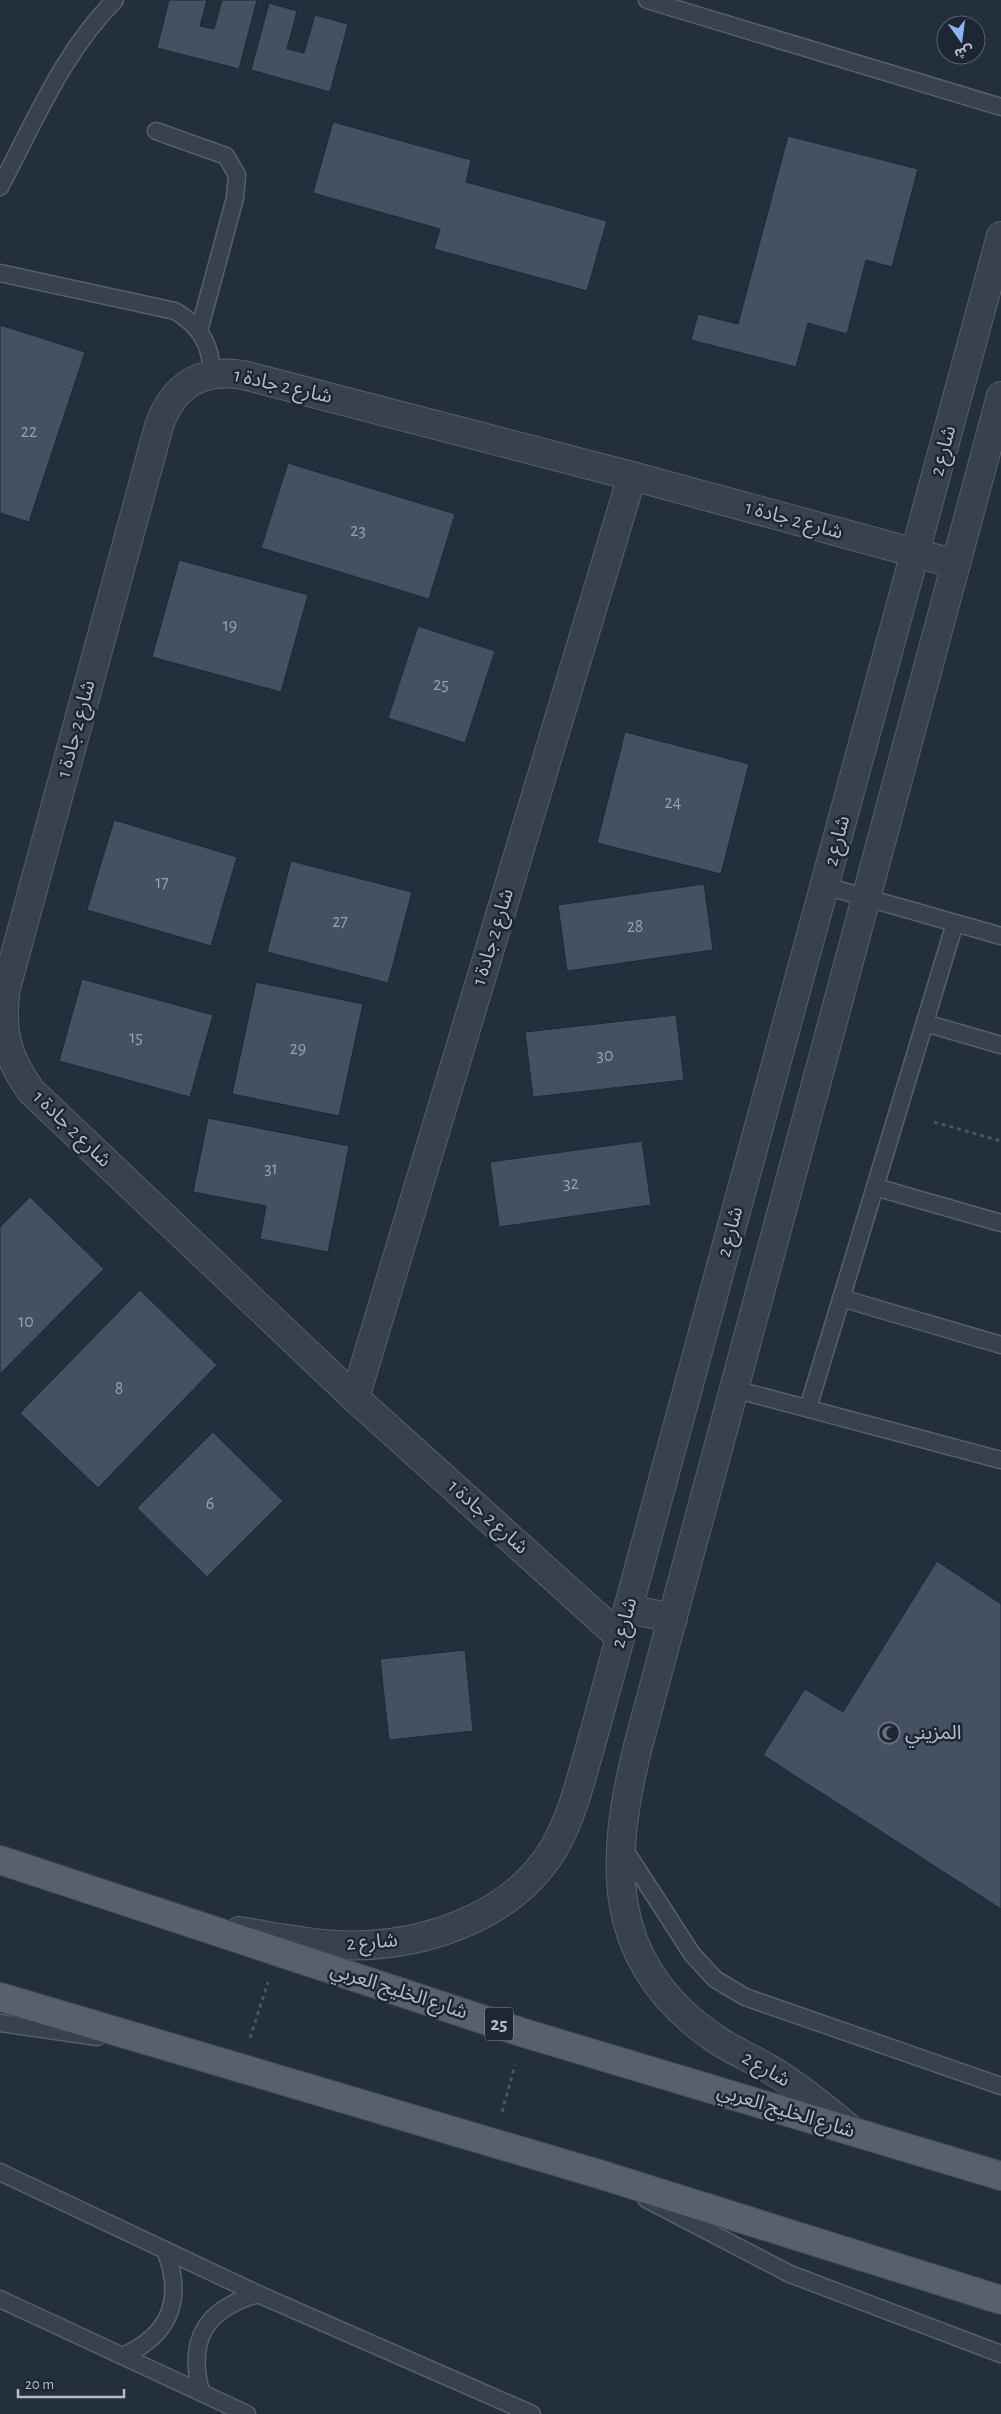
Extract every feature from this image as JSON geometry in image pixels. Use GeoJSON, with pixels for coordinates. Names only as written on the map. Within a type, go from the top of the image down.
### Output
{"type":"FeatureCollection","features":[{"type":"Feature","properties":{"kind":"main road","name":"شارع الخليج العربي"},"geometry":{"type":"LineString","coordinates":[[0,1860],[196,1926],[278,1950],[524,2033],[1001,2176]]}},
{"type":"Feature","properties":{"kind":"main road"},"geometry":{"type":"LineString","coordinates":[[0,1997],[240,2070],[602,2175],[1001,2300]]}},
{"type":"Feature","properties":{"kind":"street","name":"شارع 2"},"geometry":{"type":"LineString","coordinates":[[196,1926],[336,1944],[398,1941],[456,1926],[486,1913],[513,1896],[537,1873],[555,1847],[567,1818],[585,1763],[620,1637],[1001,236]]}},
{"type":"Feature","properties":{"kind":"street","name":"شارع 2 جادة 1"},"geometry":{"type":"LineString","coordinates":[[620,1637],[355,1398],[31,1091],[18,1073],[9,1053],[3,1031],[6,988],[159,426],[165,411],[184,387],[197,379],[212,374],[228,372],[243,374],[632,476],[956,564]]}},
{"type":"Feature","properties":{"kind":"street","name":"شارع 2"},"geometry":{"type":"LineString","coordinates":[[851,2130],[796,2086],[711,2036],[689,2019],[669,1999],[647,1968],[629,1926],[622,1898],[619,1871],[620,1843],[628,1789],[673,1618],[1001,396]]}},
{"type":"Feature","properties":{"kind":"street","name":"شارع 2 جادة 1"},"geometry":{"type":"LineString","coordinates":[[355,1398],[632,476]]}},
{"type":"Feature","properties":{"kind":"street"},"geometry":{"type":"LineString","coordinates":[[628,1608],[673,1618]]}},
{"type":"Feature","properties":{"kind":"lane"},"geometry":{"type":"LineString","coordinates":[[0,187],[75,48],[99,16],[115,0]]}},
{"type":"Feature","properties":{"kind":"lane"},"geometry":{"type":"LineString","coordinates":[[647,0],[1001,107]]}},
{"type":"Feature","properties":{"kind":"lane"},"geometry":{"type":"LineString","coordinates":[[156,131],[226,156],[236,175],[235,198],[200,330]]}},
{"type":"Feature","properties":{"kind":"lane"},"geometry":{"type":"LineString","coordinates":[[0,273],[175,310],[189,319],[200,330],[207,344],[212,374]]}},
{"type":"Feature","properties":{"kind":"lane"},"geometry":{"type":"LineString","coordinates":[[825,886],[1001,936]]}},
{"type":"Feature","properties":{"kind":"lane"},"geometry":{"type":"LineString","coordinates":[[808,1408],[955,923]]}},
{"type":"Feature","properties":{"kind":"lane"},"geometry":{"type":"LineString","coordinates":[[925,1023],[1001,1045]]}},
{"type":"Feature","properties":{"kind":"lane"},"geometry":{"type":"LineString","coordinates":[[875,1187],[1001,1223]]}},
{"type":"Feature","properties":{"kind":"lane"},"geometry":{"type":"LineString","coordinates":[[841,1298],[1001,1344]]}},
{"type":"Feature","properties":{"kind":"lane"},"geometry":{"type":"LineString","coordinates":[[734,1389],[1001,1460]]}},
{"type":"Feature","properties":{"kind":"lane"},"geometry":{"type":"LineString","coordinates":[[620,1843],[692,1954],[715,1979],[745,1997],[1001,2086]]}},
{"type":"Feature","properties":{"kind":"lane"},"geometry":{"type":"LineString","coordinates":[[0,2023],[157,2045]]}},
{"type":"Feature","properties":{"kind":"lane"},"geometry":{"type":"LineString","coordinates":[[0,2172],[258,2294],[514,2410],[532,2414]]}},
{"type":"Feature","properties":{"kind":"lane"},"geometry":{"type":"LineString","coordinates":[[602,2175],[790,2274],[1001,2354]]}},
{"type":"Feature","properties":{"kind":"lane"},"geometry":{"type":"LineString","coordinates":[[125,2356],[141,2348],[155,2336],[166,2321],[173,2304],[172,2268],[165,2250]]}},
{"type":"Feature","properties":{"kind":"lane"},"geometry":{"type":"LineString","coordinates":[[202,2392],[196,2364],[197,2349],[204,2329],[218,2311],[237,2300],[258,2294]]}},
{"type":"Feature","properties":{"kind":"lane"},"geometry":{"type":"LineString","coordinates":[[0,2299],[247,2414]]}},
{"type":"Feature","properties":{"kind":"path"},"geometry":{"type":"LineString","coordinates":[[934,1122],[1001,1141]]}},
{"type":"Feature","properties":{"kind":"path"},"geometry":{"type":"LineString","coordinates":[[240,2070],[278,1950]]}},
{"type":"Feature","properties":{"kind":"path"},"geometry":{"type":"LineString","coordinates":[[494,2144],[524,2033]]}},
{"type":"Feature","properties":{"kind":"building"},"geometry":{"type":"Polygon","coordinates":[[[169,0],[207,0],[200,26],[214,29],[222,0],[257,0],[239,69],[157,48],[169,0]]]}},
{"type":"Feature","properties":{"kind":"building"},"geometry":{"type":"Polygon","coordinates":[[[269,3],[297,11],[287,49],[304,53],[315,15],[348,24],[330,92],[251,70],[269,3]]]}},
{"type":"Feature","properties":{"kind":"building"},"geometry":{"type":"Polygon","coordinates":[[[333,122],[471,160],[466,182],[607,221],[587,291],[434,249],[440,229],[313,193],[333,122]]]}},
{"type":"Feature","properties":{"kind":"building"},"geometry":{"type":"Polygon","coordinates":[[[788,136],[918,169],[892,267],[866,260],[847,334],[808,323],[796,367],[691,340],[698,314],[738,324],[788,136]]]}},
{"type":"Feature","properties":{"kind":"building"},"geometry":{"type":"Polygon","coordinates":[[[0,325],[85,352],[29,522],[0,513],[0,325]]]}},
{"type":"Feature","properties":{"kind":"building"},"geometry":{"type":"Polygon","coordinates":[[[288,463],[455,514],[429,599],[261,548],[288,463]]]}},
{"type":"Feature","properties":{"kind":"building"},"geometry":{"type":"Polygon","coordinates":[[[179,560],[308,595],[281,692],[152,657],[179,560]]]}},
{"type":"Feature","properties":{"kind":"building"},"geometry":{"type":"Polygon","coordinates":[[[418,626],[495,651],[465,743],[388,718],[418,626]]]}},
{"type":"Feature","properties":{"kind":"building"},"geometry":{"type":"Polygon","coordinates":[[[625,732],[749,764],[721,874],[597,843],[625,732]]]}},
{"type":"Feature","properties":{"kind":"building"},"geometry":{"type":"Polygon","coordinates":[[[114,820],[237,857],[211,946],[87,910],[114,820]]]}},
{"type":"Feature","properties":{"kind":"building"},"geometry":{"type":"Polygon","coordinates":[[[291,861],[412,892],[388,983],[267,952],[291,861]]]}},
{"type":"Feature","properties":{"kind":"building"},"geometry":{"type":"Polygon","coordinates":[[[704,884],[713,950],[567,971],[558,905],[704,884]]]}},
{"type":"Feature","properties":{"kind":"building"},"geometry":{"type":"Polygon","coordinates":[[[82,979],[213,1015],[190,1097],[59,1061],[82,979]]]}},
{"type":"Feature","properties":{"kind":"building"},"geometry":{"type":"Polygon","coordinates":[[[256,982],[363,1004],[339,1116],[232,1094],[256,982]]]}},
{"type":"Feature","properties":{"kind":"building"},"geometry":{"type":"Polygon","coordinates":[[[676,1015],[684,1080],[533,1097],[525,1032],[676,1015]]]}},
{"type":"Feature","properties":{"kind":"building"},"geometry":{"type":"Polygon","coordinates":[[[208,1118],[349,1146],[328,1252],[260,1239],[266,1206],[193,1192],[208,1118]]]}},
{"type":"Feature","properties":{"kind":"building"},"geometry":{"type":"Polygon","coordinates":[[[642,1141],[651,1205],[499,1227],[490,1162],[642,1141]]]}},
{"type":"Feature","properties":{"kind":"building"},"geometry":{"type":"Polygon","coordinates":[[[30,1197],[104,1269],[0,1374],[0,1227],[30,1197]]]}},
{"type":"Feature","properties":{"kind":"building"},"geometry":{"type":"Polygon","coordinates":[[[140,1290],[217,1365],[98,1488],[20,1413],[140,1290]]]}},
{"type":"Feature","properties":{"kind":"building"},"geometry":{"type":"Polygon","coordinates":[[[213,1432],[283,1501],[207,1577],[137,1508],[213,1432]]]}},
{"type":"Feature","properties":{"kind":"building","name":"المزيني"},"geometry":{"type":"Polygon","coordinates":[[[937,1561],[1001,1604],[1001,1909],[763,1755],[805,1689],[843,1712],[937,1561]]]}},
{"type":"Feature","properties":{"kind":"building"},"geometry":{"type":"Polygon","coordinates":[[[465,1650],[473,1731],[389,1740],[380,1659],[465,1650]]]}},
{"type":"Feature","properties":{"kind":"place","name":"المزيني"},"geometry":{"type":"Point","coordinates":[889,1733]}}]}
